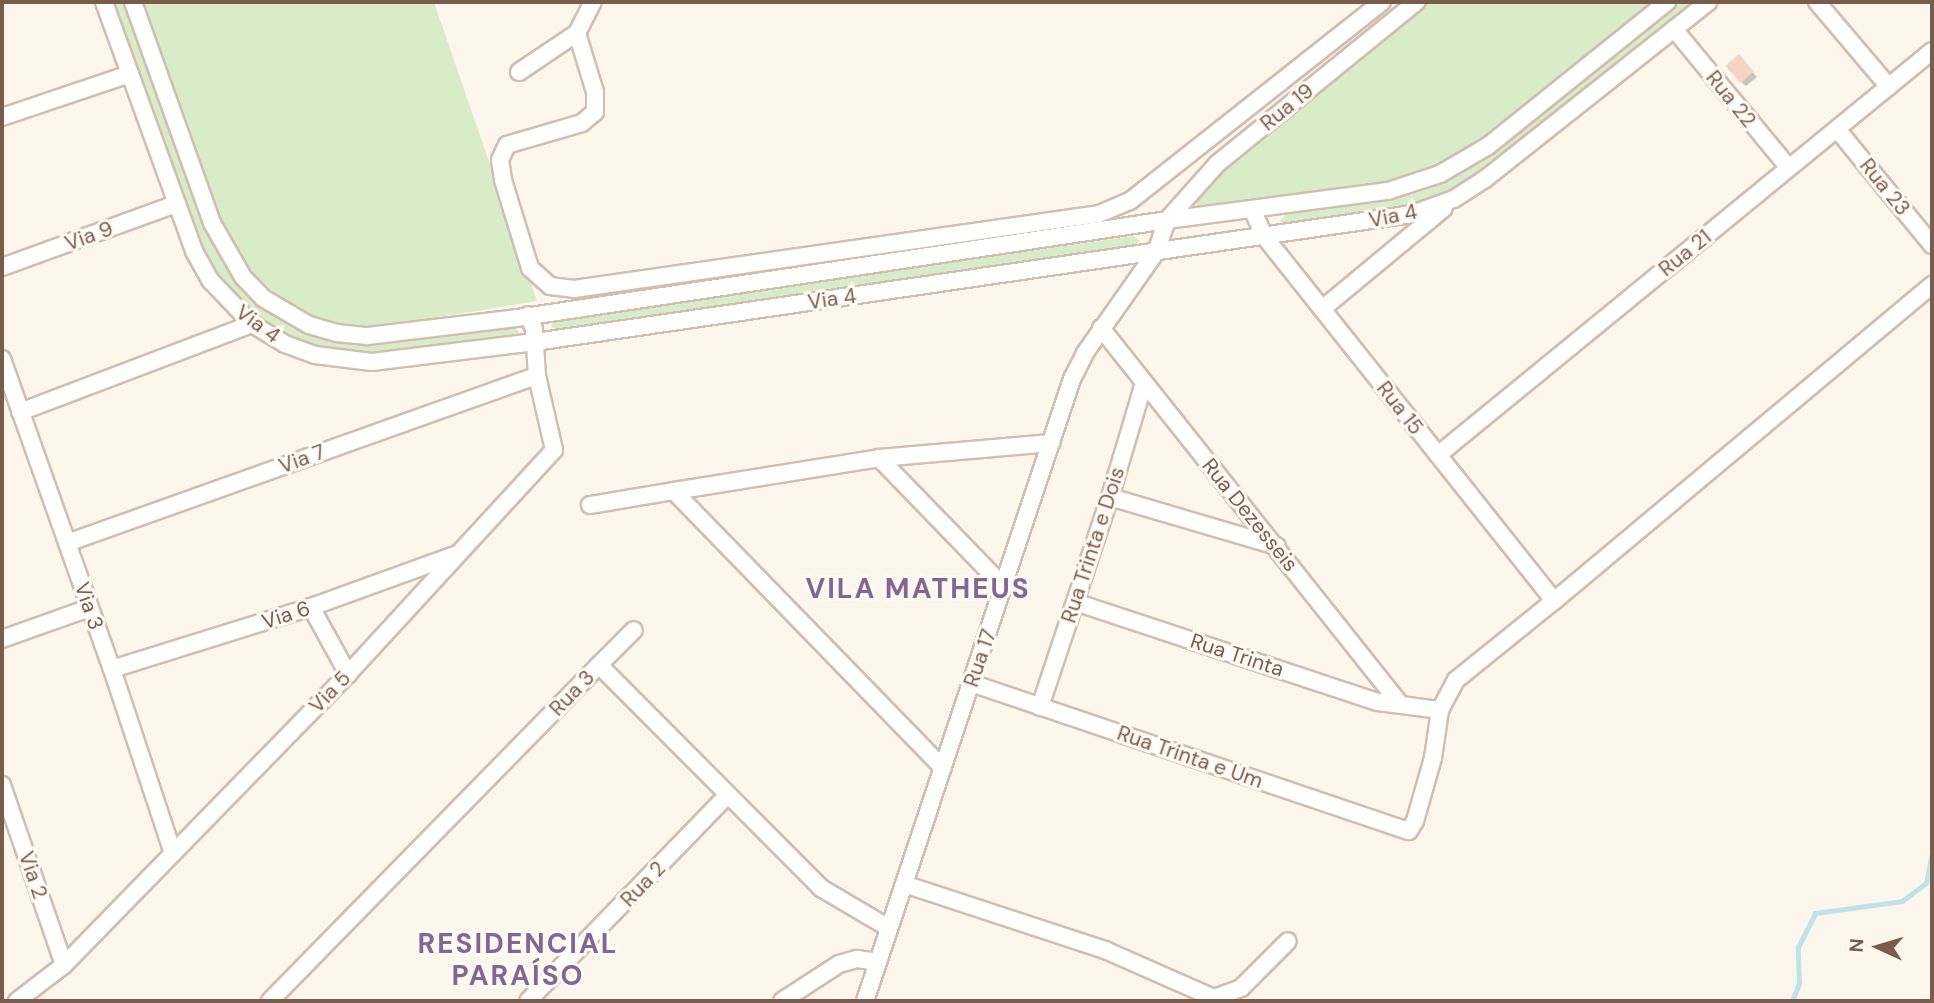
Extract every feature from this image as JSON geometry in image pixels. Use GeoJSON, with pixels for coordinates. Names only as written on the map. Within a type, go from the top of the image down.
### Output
{"type":"FeatureCollection","features":[{"type":"Feature","properties":{"kind":"street","name":"Via 4"},"geometry":{"type":"LineString","coordinates":[[104,2],[176,204],[194,251],[210,280],[227,301],[252,324],[285,344],[314,355],[372,362],[535,342],[1412,214],[1454,199],[1485,179],[1707,2]]}},
{"type":"Feature","properties":{"kind":"street","name":"Via 4"},"geometry":{"type":"LineString","coordinates":[[133,2],[212,223],[243,277],[263,298],[309,325],[337,333],[368,336],[528,316],[1167,220],[1377,194],[1440,174],[1488,146],[1667,2]]}},
{"type":"Feature","properties":{"kind":"street"},"geometry":{"type":"LineString","coordinates":[[519,72],[577,33],[593,2]]}},
{"type":"Feature","properties":{"kind":"street"},"geometry":{"type":"LineString","coordinates":[[577,33],[595,92],[595,112],[582,123],[507,145],[500,160],[503,180],[530,268],[550,286],[574,289],[1099,214],[1130,201],[1382,2]]}},
{"type":"Feature","properties":{"kind":"street","name":"Rua 19"},"geometry":{"type":"LineString","coordinates":[[1167,220],[1217,164],[1416,2]]}},
{"type":"Feature","properties":{"kind":"street"},"geometry":{"type":"LineString","coordinates":[[1817,2],[1889,87]]}},
{"type":"Feature","properties":{"kind":"street","name":"Rua 22"},"geometry":{"type":"LineString","coordinates":[[1674,29],[1789,168]]}},
{"type":"Feature","properties":{"kind":"street","name":"Rua 21"},"geometry":{"type":"LineString","coordinates":[[1438,455],[1932,51]]}},
{"type":"Feature","properties":{"kind":"street"},"geometry":{"type":"LineString","coordinates":[[2,117],[130,74]]}},
{"type":"Feature","properties":{"kind":"street","name":"Rua 23"},"geometry":{"type":"LineString","coordinates":[[1837,129],[1932,245]]}},
{"type":"Feature","properties":{"kind":"street"},"geometry":{"type":"LineString","coordinates":[[1322,309],[1454,199]]}},
{"type":"Feature","properties":{"kind":"street","name":"Via 9"},"geometry":{"type":"LineString","coordinates":[[2,267],[176,204]]}},
{"type":"Feature","properties":{"kind":"street","name":"Rua 15"},"geometry":{"type":"LineString","coordinates":[[1253,211],[1264,236],[1555,600]]}},
{"type":"Feature","properties":{"kind":"street","name":"Rua 17"},"geometry":{"type":"LineString","coordinates":[[865,1001],[1072,379],[1101,328],[1156,252],[1167,220]]}},
{"type":"Feature","properties":{"kind":"street"},"geometry":{"type":"LineString","coordinates":[[1399,703],[1440,710],[1456,680],[1932,285]]}},
{"type":"Feature","properties":{"kind":"street","name":"Via 5"},"geometry":{"type":"LineString","coordinates":[[17,1001],[64,965],[348,674],[554,450],[537,376],[535,342],[528,316]]}},
{"type":"Feature","properties":{"kind":"street"},"geometry":{"type":"LineString","coordinates":[[20,412],[252,324]]}},
{"type":"Feature","properties":{"kind":"street","name":"Rua Dezesseis"},"geometry":{"type":"LineString","coordinates":[[1101,328],[1277,546],[1399,703]]}},
{"type":"Feature","properties":{"kind":"street","name":"Via 3"},"geometry":{"type":"LineString","coordinates":[[2,359],[112,669],[173,853]]}},
{"type":"Feature","properties":{"kind":"street","name":"Via 7"},"geometry":{"type":"LineString","coordinates":[[67,542],[537,376]]}},
{"type":"Feature","properties":{"kind":"street","name":"Rua Trinta e Dois"},"geometry":{"type":"LineString","coordinates":[[1040,707],[1110,496],[1144,383]]}},
{"type":"Feature","properties":{"kind":"street"},"geometry":{"type":"LineString","coordinates":[[590,505],[879,458],[1051,443]]}},
{"type":"Feature","properties":{"kind":"street"},"geometry":{"type":"LineString","coordinates":[[879,458],[1004,587]]}},
{"type":"Feature","properties":{"kind":"street"},"geometry":{"type":"LineString","coordinates":[[674,491],[943,768]]}},
{"type":"Feature","properties":{"kind":"street"},"geometry":{"type":"LineString","coordinates":[[1110,496],[1277,546]]}},
{"type":"Feature","properties":{"kind":"street","name":"Via 6"},"geometry":{"type":"LineString","coordinates":[[112,669],[311,607],[457,555]]}},
{"type":"Feature","properties":{"kind":"street","name":"Rua Trinta"},"geometry":{"type":"LineString","coordinates":[[1075,602],[1378,702],[1399,703]]}},
{"type":"Feature","properties":{"kind":"street"},"geometry":{"type":"LineString","coordinates":[[311,607],[348,674]]}},
{"type":"Feature","properties":{"kind":"street"},"geometry":{"type":"LineString","coordinates":[[2,639],[89,608]]}},
{"type":"Feature","properties":{"kind":"street"},"geometry":{"type":"LineString","coordinates":[[599,665],[634,630]]}},
{"type":"Feature","properties":{"kind":"street","name":"Rua 3"},"geometry":{"type":"LineString","coordinates":[[270,1001],[599,665],[821,888],[889,928]]}},
{"type":"Feature","properties":{"kind":"street","name":"Rua Trinta e Um"},"geometry":{"type":"LineString","coordinates":[[971,683],[1409,831],[1415,821],[1433,758],[1440,710]]}},
{"type":"Feature","properties":{"kind":"street","name":"Via 2"},"geometry":{"type":"LineString","coordinates":[[2,785],[64,965]]}},
{"type":"Feature","properties":{"kind":"street","name":"Rua 2"},"geometry":{"type":"LineString","coordinates":[[528,1001],[727,796]]}},
{"type":"Feature","properties":{"kind":"street"},"geometry":{"type":"LineString","coordinates":[[904,884],[1105,950],[1214,998],[1241,988],[1289,941]]}},
{"type":"Feature","properties":{"kind":"street"},"geometry":{"type":"LineString","coordinates":[[782,1001],[839,964],[857,959],[878,962]]}},
{"type":"Feature","properties":{"kind":"green space"},"geometry":{"type":"Polygon","coordinates":[[[113,2],[126,2],[212,242],[234,280],[263,309],[300,332],[341,342],[393,343],[513,326],[519,332],[516,336],[399,352],[354,353],[319,348],[263,322],[231,292],[206,256],[113,2]]]}},
{"type":"Feature","properties":{"kind":"green space"},"geometry":{"type":"Polygon","coordinates":[[[143,2],[434,2],[537,301],[396,324],[359,326],[313,318],[289,306],[252,272],[225,230],[143,2]]]}},
{"type":"Feature","properties":{"kind":"green space"},"geometry":{"type":"Polygon","coordinates":[[[1427,2],[1653,2],[1472,146],[1413,177],[1381,185],[1195,211],[1199,196],[1228,164],[1427,2]]]}},
{"type":"Feature","properties":{"kind":"green space"},"geometry":{"type":"Polygon","coordinates":[[[1679,2],[1695,2],[1497,161],[1443,194],[1401,207],[1287,225],[1280,221],[1285,215],[1394,199],[1420,192],[1459,174],[1496,149],[1679,2]]]}},
{"type":"Feature","properties":{"kind":"green space"},"geometry":{"type":"Polygon","coordinates":[[[1134,236],[1140,241],[1136,247],[557,331],[551,326],[555,319],[1134,236]]]}},
{"type":"Feature","properties":{"kind":"building"},"geometry":{"type":"Polygon","coordinates":[[[1739,54],[1754,72],[1740,83],[1725,66],[1739,54]]]}},
{"type":"Feature","properties":{"kind":"waterway"},"geometry":{"type":"LineString","coordinates":[[1792,1001],[1799,984],[1798,947],[1815,913],[1902,901],[1926,883],[1932,853]]}},
{"type":"Feature","properties":{"kind":"district","name":"VILA MATHEUS"},"geometry":{"type":"Point","coordinates":[918,589]}},
{"type":"Feature","properties":{"kind":"district","name":"RESIDENCIAL PARAÍSO"},"geometry":{"type":"Point","coordinates":[518,960]}}]}
